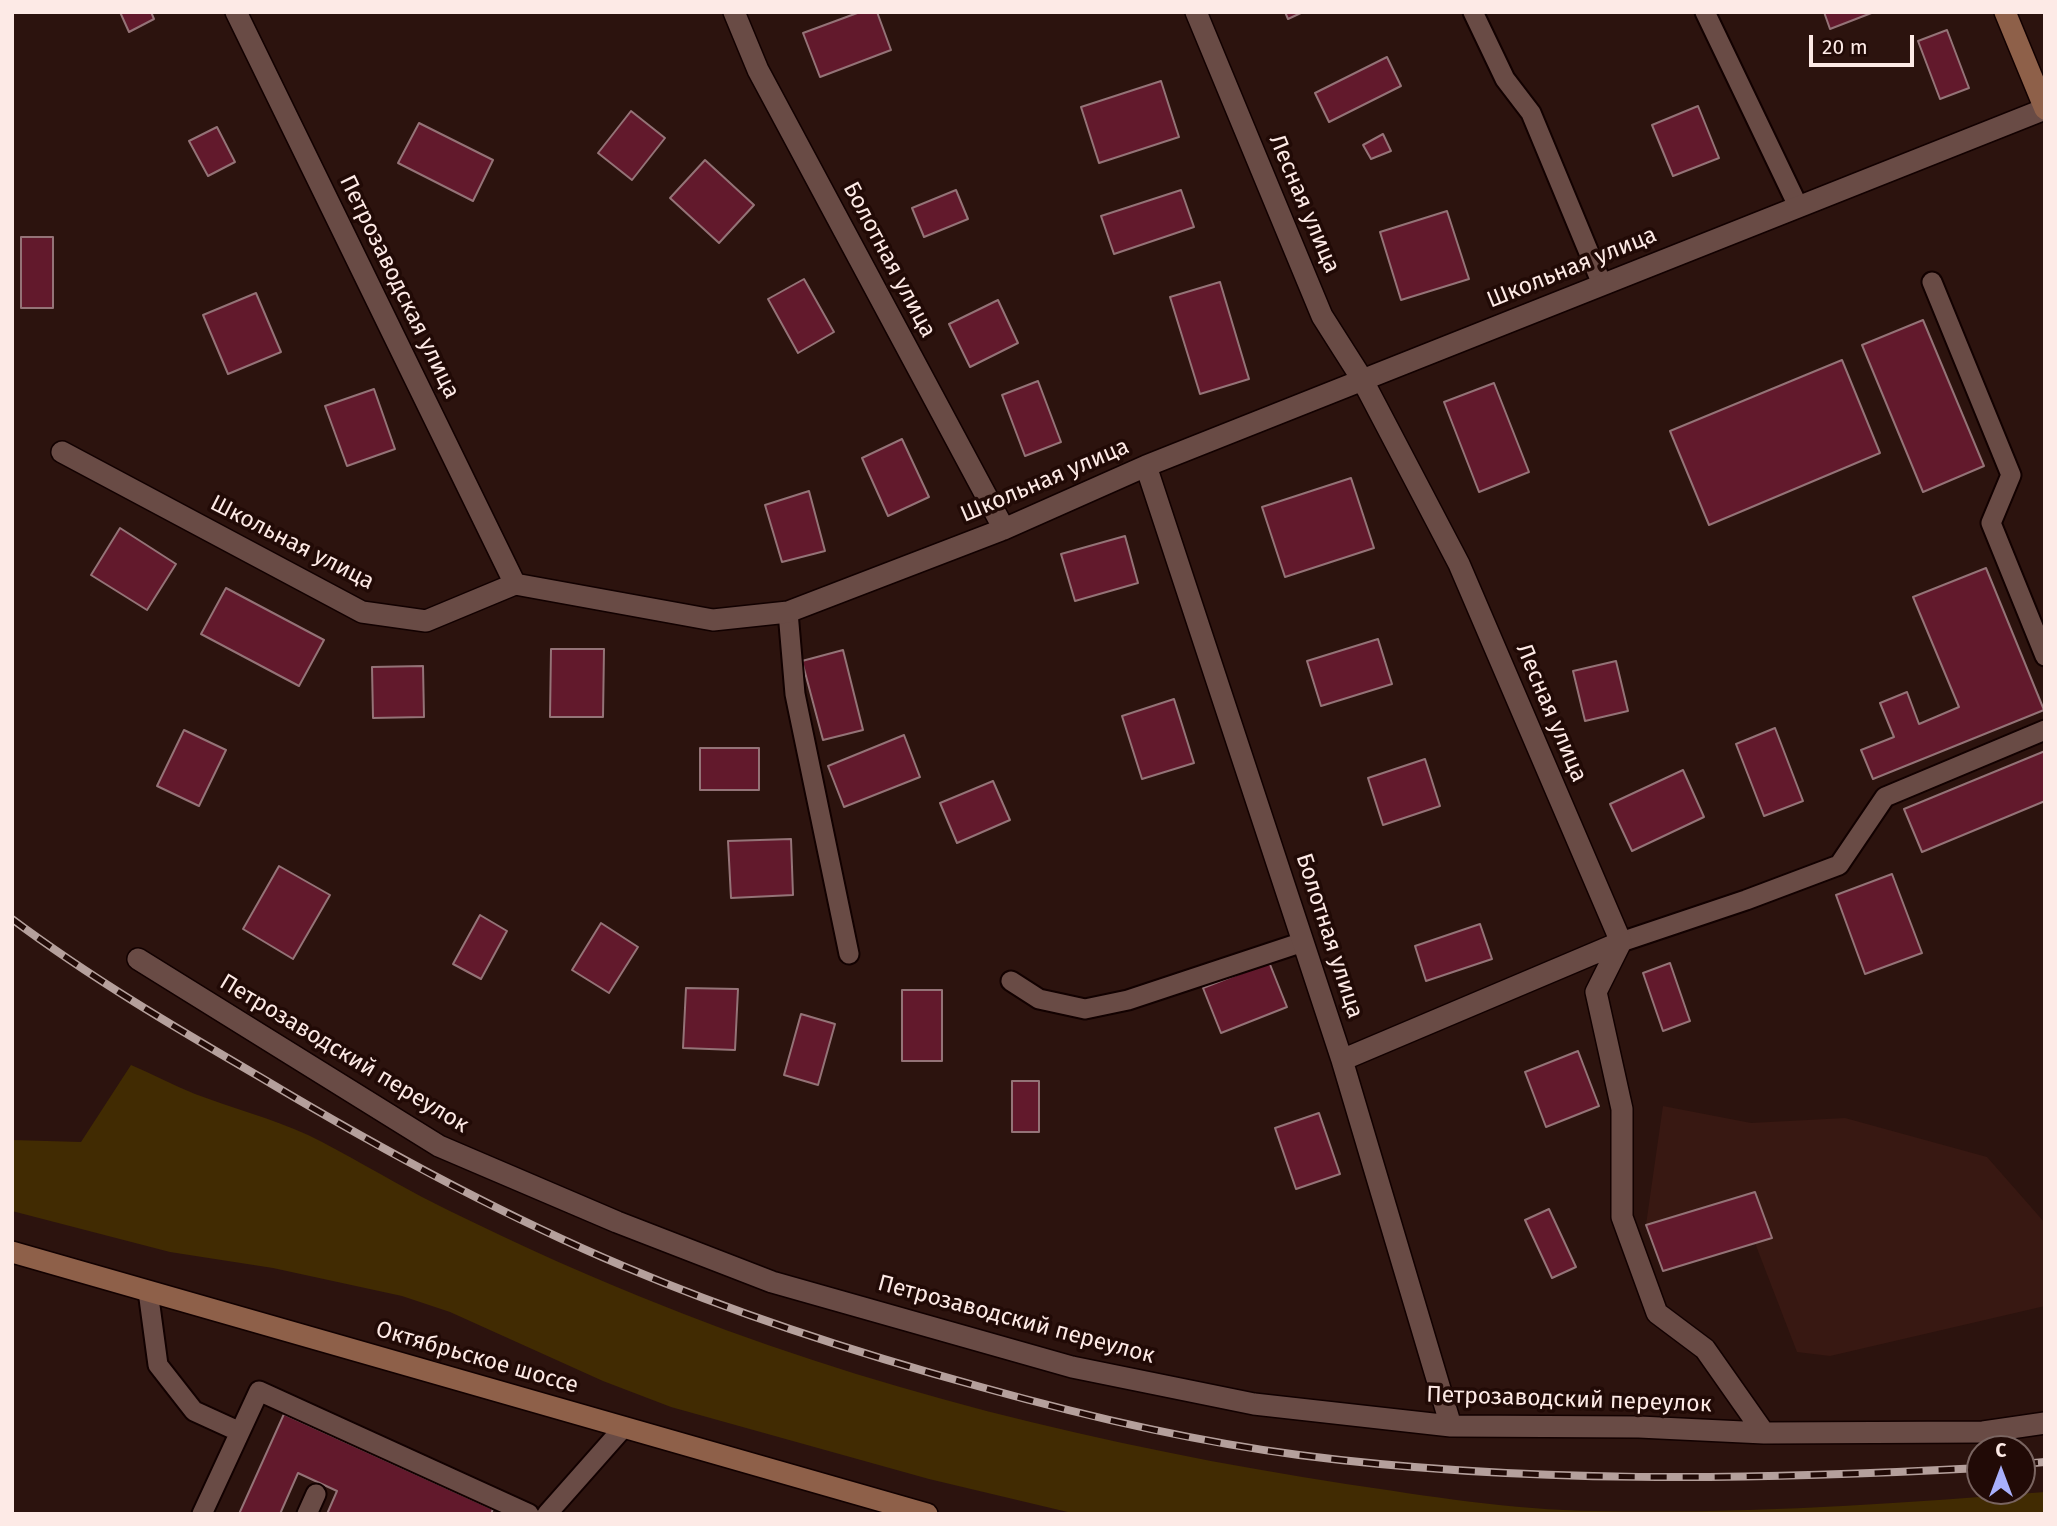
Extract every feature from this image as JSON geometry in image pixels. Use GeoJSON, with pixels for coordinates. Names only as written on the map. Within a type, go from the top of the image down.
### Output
{"type":"FeatureCollection","features":[{"type":"Feature","properties":{"kind":"main road"},"geometry":{"type":"LineString","coordinates":[[2005,12],[2045,109]]}},
{"type":"Feature","properties":{"kind":"main road","name":"Октябрьское шоссе"},"geometry":{"type":"LineString","coordinates":[[12,1252],[927,1514]]}},
{"type":"Feature","properties":{"kind":"street","name":"Петрозаводская улица"},"geometry":{"type":"LineString","coordinates":[[236,12],[515,584]]}},
{"type":"Feature","properties":{"kind":"street","name":"Болотная улица"},"geometry":{"type":"LineString","coordinates":[[734,12],[758,70],[1004,529]]}},
{"type":"Feature","properties":{"kind":"street","name":"Лесная улица"},"geometry":{"type":"LineString","coordinates":[[1196,12],[1322,316],[1362,379],[1459,564],[1621,942]]}},
{"type":"Feature","properties":{"kind":"street","name":"Школьная улица"},"geometry":{"type":"LineString","coordinates":[[62,452],[362,612],[426,621],[515,584],[713,620],[788,612],[1004,529],[1146,466],[2045,109]]}},
{"type":"Feature","properties":{"kind":"street","name":"Болотная улица"},"geometry":{"type":"LineString","coordinates":[[1146,466],[1342,1060],[1451,1426]]}},
{"type":"Feature","properties":{"kind":"street"},"geometry":{"type":"LineString","coordinates":[[1342,1060],[1621,942]]}},
{"type":"Feature","properties":{"kind":"street"},"geometry":{"type":"LineString","coordinates":[[1621,942],[1596,992],[1622,1109],[1622,1217],[1657,1313],[1705,1349],[1764,1433]]}},
{"type":"Feature","properties":{"kind":"street","name":"Петрозаводский переулок"},"geometry":{"type":"LineString","coordinates":[[138,959],[439,1146],[617,1222],[772,1282],[1072,1367],[1254,1404],[1451,1426],[1639,1427],[1764,1433],[1983,1432],[2045,1423]]}},
{"type":"Feature","properties":{"kind":"lane"},"geometry":{"type":"LineString","coordinates":[[1473,12],[1505,79],[1531,113],[1602,284]]}},
{"type":"Feature","properties":{"kind":"lane"},"geometry":{"type":"LineString","coordinates":[[1705,12],[1798,206]]}},
{"type":"Feature","properties":{"kind":"lane"},"geometry":{"type":"LineString","coordinates":[[1932,282],[2011,475],[1991,523],[2045,656]]}},
{"type":"Feature","properties":{"kind":"lane"},"geometry":{"type":"LineString","coordinates":[[788,612],[795,694],[849,954]]}},
{"type":"Feature","properties":{"kind":"lane"},"geometry":{"type":"LineString","coordinates":[[1621,942],[1839,865],[1885,797],[2045,730]]}},
{"type":"Feature","properties":{"kind":"lane"},"geometry":{"type":"LineString","coordinates":[[1012,981],[1039,999],[1085,1009],[1128,1000],[1303,942]]}},
{"type":"Feature","properties":{"kind":"lane"},"geometry":{"type":"LineString","coordinates":[[148,1291],[158,1365],[194,1410],[240,1432]]}},
{"type":"Feature","properties":{"kind":"lane"},"geometry":{"type":"LineString","coordinates":[[202,1514],[259,1391],[529,1514]]}},
{"type":"Feature","properties":{"kind":"lane"},"geometry":{"type":"LineString","coordinates":[[547,1514],[624,1427]]}},
{"type":"Feature","properties":{"kind":"lane"},"geometry":{"type":"LineString","coordinates":[[307,1514],[317,1494]]}},
{"type":"Feature","properties":{"kind":"shaded area"},"geometry":{"type":"Polygon","coordinates":[[[131,1065],[195,1094],[308,1135],[476,1224],[558,1262],[726,1330],[899,1387],[1077,1433],[1166,1452],[1346,1484],[1533,1508],[1651,1512],[1876,1504],[1966,1498],[1966,1505],[2036,1505],[2036,1493],[2045,1492],[2045,1514],[1076,1514],[929,1479],[671,1407],[603,1381],[450,1312],[402,1296],[273,1268],[170,1252],[12,1211],[12,1140],[81,1142],[131,1065]]]}},
{"type":"Feature","properties":{"kind":"shaded area"},"geometry":{"type":"Polygon","coordinates":[[[1663,1106],[1751,1123],[1845,1118],[1987,1157],[2045,1223],[2045,1306],[1830,1356],[1797,1352],[1755,1243],[1772,1238],[1755,1192],[1646,1225],[1663,1106]]]}},
{"type":"Feature","properties":{"kind":"building"},"geometry":{"type":"Polygon","coordinates":[[[120,12],[151,12],[154,19],[129,32],[120,12]]]}},
{"type":"Feature","properties":{"kind":"building"},"geometry":{"type":"Polygon","coordinates":[[[860,12],[877,12],[891,50],[820,77],[803,33],[860,12]]]}},
{"type":"Feature","properties":{"kind":"building"},"geometry":{"type":"Polygon","coordinates":[[[1285,12],[1303,12],[1288,19],[1285,12]]]}},
{"type":"Feature","properties":{"kind":"building"},"geometry":{"type":"Polygon","coordinates":[[[1824,12],[1874,12],[1830,29],[1824,12]]]}},
{"type":"Feature","properties":{"kind":"building"},"geometry":{"type":"Polygon","coordinates":[[[1947,30],[1969,88],[1940,99],[1918,41],[1947,30]]]}},
{"type":"Feature","properties":{"kind":"building"},"geometry":{"type":"Polygon","coordinates":[[[1387,57],[1401,86],[1329,122],[1315,93],[1387,57]]]}},
{"type":"Feature","properties":{"kind":"building"},"geometry":{"type":"Polygon","coordinates":[[[1161,81],[1179,137],[1099,163],[1081,107],[1161,81]]]}},
{"type":"Feature","properties":{"kind":"building"},"geometry":{"type":"Polygon","coordinates":[[[1698,106],[1719,158],[1673,176],[1652,125],[1698,106]]]}},
{"type":"Feature","properties":{"kind":"building"},"geometry":{"type":"Polygon","coordinates":[[[631,111],[665,138],[632,180],[598,153],[631,111]]]}},
{"type":"Feature","properties":{"kind":"building"},"geometry":{"type":"Polygon","coordinates":[[[419,123],[493,160],[473,201],[398,163],[419,123]]]}},
{"type":"Feature","properties":{"kind":"building"},"geometry":{"type":"Polygon","coordinates":[[[217,127],[235,162],[208,176],[189,141],[217,127]]]}},
{"type":"Feature","properties":{"kind":"building"},"geometry":{"type":"Polygon","coordinates":[[[1383,134],[1391,151],[1371,159],[1363,145],[1383,134]]]}},
{"type":"Feature","properties":{"kind":"building"},"geometry":{"type":"Polygon","coordinates":[[[705,160],[754,205],[719,243],[670,198],[705,160]]]}},
{"type":"Feature","properties":{"kind":"building"},"geometry":{"type":"Polygon","coordinates":[[[956,190],[968,219],[924,237],[912,208],[956,190]]]}},
{"type":"Feature","properties":{"kind":"building"},"geometry":{"type":"Polygon","coordinates":[[[1181,190],[1194,227],[1114,254],[1101,216],[1181,190]]]}},
{"type":"Feature","properties":{"kind":"building"},"geometry":{"type":"Polygon","coordinates":[[[1447,211],[1469,279],[1401,300],[1380,232],[1447,211]]]}},
{"type":"Feature","properties":{"kind":"building"},"geometry":{"type":"Polygon","coordinates":[[[21,237],[53,237],[53,308],[21,308],[21,237]]]}},
{"type":"Feature","properties":{"kind":"building"},"geometry":{"type":"Polygon","coordinates":[[[804,279],[834,332],[798,353],[768,299],[804,279]]]}},
{"type":"Feature","properties":{"kind":"building"},"geometry":{"type":"Polygon","coordinates":[[[1220,282],[1249,379],[1200,394],[1170,297],[1220,282]]]}},
{"type":"Feature","properties":{"kind":"building"},"geometry":{"type":"Polygon","coordinates":[[[256,293],[281,352],[228,374],[203,315],[256,293]]]}},
{"type":"Feature","properties":{"kind":"building"},"geometry":{"type":"Polygon","coordinates":[[[998,300],[1018,343],[970,367],[949,324],[998,300]]]}},
{"type":"Feature","properties":{"kind":"building"},"geometry":{"type":"Polygon","coordinates":[[[1923,320],[1984,466],[1923,492],[1862,345],[1923,320]]]}},
{"type":"Feature","properties":{"kind":"building"},"geometry":{"type":"Polygon","coordinates":[[[1842,360],[1880,453],[1709,525],[1670,431],[1842,360]]]}},
{"type":"Feature","properties":{"kind":"building"},"geometry":{"type":"Polygon","coordinates":[[[1038,381],[1061,442],[1025,456],[1002,395],[1038,381]]]}},
{"type":"Feature","properties":{"kind":"building"},"geometry":{"type":"Polygon","coordinates":[[[1494,383],[1529,472],[1479,492],[1444,402],[1494,383]]]}},
{"type":"Feature","properties":{"kind":"building"},"geometry":{"type":"Polygon","coordinates":[[[374,389],[395,449],[347,466],[325,406],[374,389]]]}},
{"type":"Feature","properties":{"kind":"building"},"geometry":{"type":"Polygon","coordinates":[[[902,439],[929,497],[888,516],[862,458],[902,439]]]}},
{"type":"Feature","properties":{"kind":"building"},"geometry":{"type":"Polygon","coordinates":[[[1351,478],[1374,548],[1285,577],[1262,507],[1351,478]]]}},
{"type":"Feature","properties":{"kind":"building"},"geometry":{"type":"Polygon","coordinates":[[[809,491],[825,551],[782,562],[765,505],[809,491]]]}},
{"type":"Feature","properties":{"kind":"building"},"geometry":{"type":"Polygon","coordinates":[[[120,528],[176,564],[147,610],[91,575],[120,528]]]}},
{"type":"Feature","properties":{"kind":"building"},"geometry":{"type":"Polygon","coordinates":[[[1125,536],[1138,583],[1075,601],[1061,554],[1125,536]]]}},
{"type":"Feature","properties":{"kind":"building"},"geometry":{"type":"Polygon","coordinates":[[[1986,568],[2044,710],[1873,779],[1861,750],[1894,737],[1880,703],[1907,692],[1919,724],[1959,707],[1913,597],[1986,568]]]}},
{"type":"Feature","properties":{"kind":"building"},"geometry":{"type":"Polygon","coordinates":[[[226,588],[324,640],[299,686],[201,634],[226,588]]]}},
{"type":"Feature","properties":{"kind":"building"},"geometry":{"type":"Polygon","coordinates":[[[1378,639],[1392,684],[1321,706],[1307,661],[1378,639]]]}},
{"type":"Feature","properties":{"kind":"building"},"geometry":{"type":"Polygon","coordinates":[[[551,649],[604,649],[603,717],[550,717],[551,649]]]}},
{"type":"Feature","properties":{"kind":"building"},"geometry":{"type":"Polygon","coordinates":[[[843,650],[863,730],[823,740],[802,661],[843,650]]]}},
{"type":"Feature","properties":{"kind":"building"},"geometry":{"type":"Polygon","coordinates":[[[1616,661],[1628,711],[1585,721],[1573,671],[1616,661]]]}},
{"type":"Feature","properties":{"kind":"building"},"geometry":{"type":"Polygon","coordinates":[[[423,666],[424,717],[373,718],[372,667],[423,666]]]}},
{"type":"Feature","properties":{"kind":"building"},"geometry":{"type":"Polygon","coordinates":[[[1174,699],[1194,763],[1142,779],[1122,716],[1174,699]]]}},
{"type":"Feature","properties":{"kind":"building"},"geometry":{"type":"Polygon","coordinates":[[[1775,728],[1803,801],[1764,816],[1736,744],[1775,728]]]}},
{"type":"Feature","properties":{"kind":"building"},"geometry":{"type":"Polygon","coordinates":[[[184,730],[226,750],[199,806],[157,786],[184,730]]]}},
{"type":"Feature","properties":{"kind":"building"},"geometry":{"type":"Polygon","coordinates":[[[904,735],[920,777],[844,807],[828,766],[904,735]]]}},
{"type":"Feature","properties":{"kind":"building"},"geometry":{"type":"Polygon","coordinates":[[[700,748],[759,748],[759,790],[700,790],[700,748]]]}},
{"type":"Feature","properties":{"kind":"building"},"geometry":{"type":"Polygon","coordinates":[[[2045,751],[2045,801],[1922,852],[1904,809],[2045,751]]]}},
{"type":"Feature","properties":{"kind":"building"},"geometry":{"type":"Polygon","coordinates":[[[1425,759],[1440,806],[1383,825],[1368,778],[1425,759]]]}},
{"type":"Feature","properties":{"kind":"building"},"geometry":{"type":"Polygon","coordinates":[[[1683,770],[1704,817],[1632,851],[1610,804],[1683,770]]]}},
{"type":"Feature","properties":{"kind":"building"},"geometry":{"type":"Polygon","coordinates":[[[993,781],[1010,820],[957,843],[940,803],[993,781]]]}},
{"type":"Feature","properties":{"kind":"building"},"geometry":{"type":"Polygon","coordinates":[[[791,839],[793,895],[731,898],[728,841],[791,839]]]}},
{"type":"Feature","properties":{"kind":"building"},"geometry":{"type":"Polygon","coordinates":[[[279,866],[330,895],[293,959],[243,929],[279,866]]]}},
{"type":"Feature","properties":{"kind":"building"},"geometry":{"type":"Polygon","coordinates":[[[1892,874],[1922,953],[1865,974],[1836,895],[1892,874]]]}},
{"type":"Feature","properties":{"kind":"building"},"geometry":{"type":"Polygon","coordinates":[[[480,915],[507,931],[481,979],[453,964],[480,915]]]}},
{"type":"Feature","properties":{"kind":"building"},"geometry":{"type":"Polygon","coordinates":[[[601,923],[638,947],[609,993],[572,970],[601,923]]]}},
{"type":"Feature","properties":{"kind":"building"},"geometry":{"type":"Polygon","coordinates":[[[1480,924],[1492,959],[1426,981],[1415,946],[1480,924]]]}},
{"type":"Feature","properties":{"kind":"building"},"geometry":{"type":"Polygon","coordinates":[[[1269,962],[1287,1007],[1221,1033],[1203,988],[1269,962]]]}},
{"type":"Feature","properties":{"kind":"building"},"geometry":{"type":"Polygon","coordinates":[[[1670,963],[1690,1021],[1663,1031],[1643,973],[1670,963]]]}},
{"type":"Feature","properties":{"kind":"building"},"geometry":{"type":"Polygon","coordinates":[[[686,988],[738,989],[735,1050],[683,1048],[686,988]]]}},
{"type":"Feature","properties":{"kind":"building"},"geometry":{"type":"Polygon","coordinates":[[[902,990],[942,990],[942,1061],[902,1061],[902,990]]]}},
{"type":"Feature","properties":{"kind":"building"},"geometry":{"type":"Polygon","coordinates":[[[801,1014],[835,1024],[818,1085],[784,1075],[801,1014]]]}},
{"type":"Feature","properties":{"kind":"building"},"geometry":{"type":"Polygon","coordinates":[[[1578,1051],[1599,1106],[1546,1127],[1525,1072],[1578,1051]]]}},
{"type":"Feature","properties":{"kind":"building"},"geometry":{"type":"Polygon","coordinates":[[[1012,1081],[1039,1081],[1039,1132],[1012,1132],[1012,1081]]]}},
{"type":"Feature","properties":{"kind":"building"},"geometry":{"type":"Polygon","coordinates":[[[1319,1113],[1340,1174],[1296,1189],[1275,1128],[1319,1113]]]}},
{"type":"Feature","properties":{"kind":"building"},"geometry":{"type":"Polygon","coordinates":[[[1755,1192],[1772,1238],[1663,1271],[1646,1225],[1755,1192]]]}},
{"type":"Feature","properties":{"kind":"building"},"geometry":{"type":"Polygon","coordinates":[[[1549,1209],[1576,1267],[1552,1278],[1525,1220],[1549,1209]]]}},
{"type":"Feature","properties":{"kind":"building"},"geometry":{"type":"Polygon","coordinates":[[[284,1414],[493,1509],[491,1514],[327,1514],[337,1491],[298,1473],[280,1514],[239,1514],[284,1414]]]}},
{"type":"Feature","properties":{"kind":"railway"},"geometry":{"type":"LineString","coordinates":[[12,919],[103,982],[228,1059],[393,1154],[530,1224],[623,1266],[755,1317],[981,1387],[1099,1418],[1259,1449],[1468,1471],[1724,1477],[1966,1469]]}},
{"type":"Feature","properties":{"kind":"railway"},"geometry":{"type":"LineString","coordinates":[[2036,1463],[2045,1462]]}}]}
